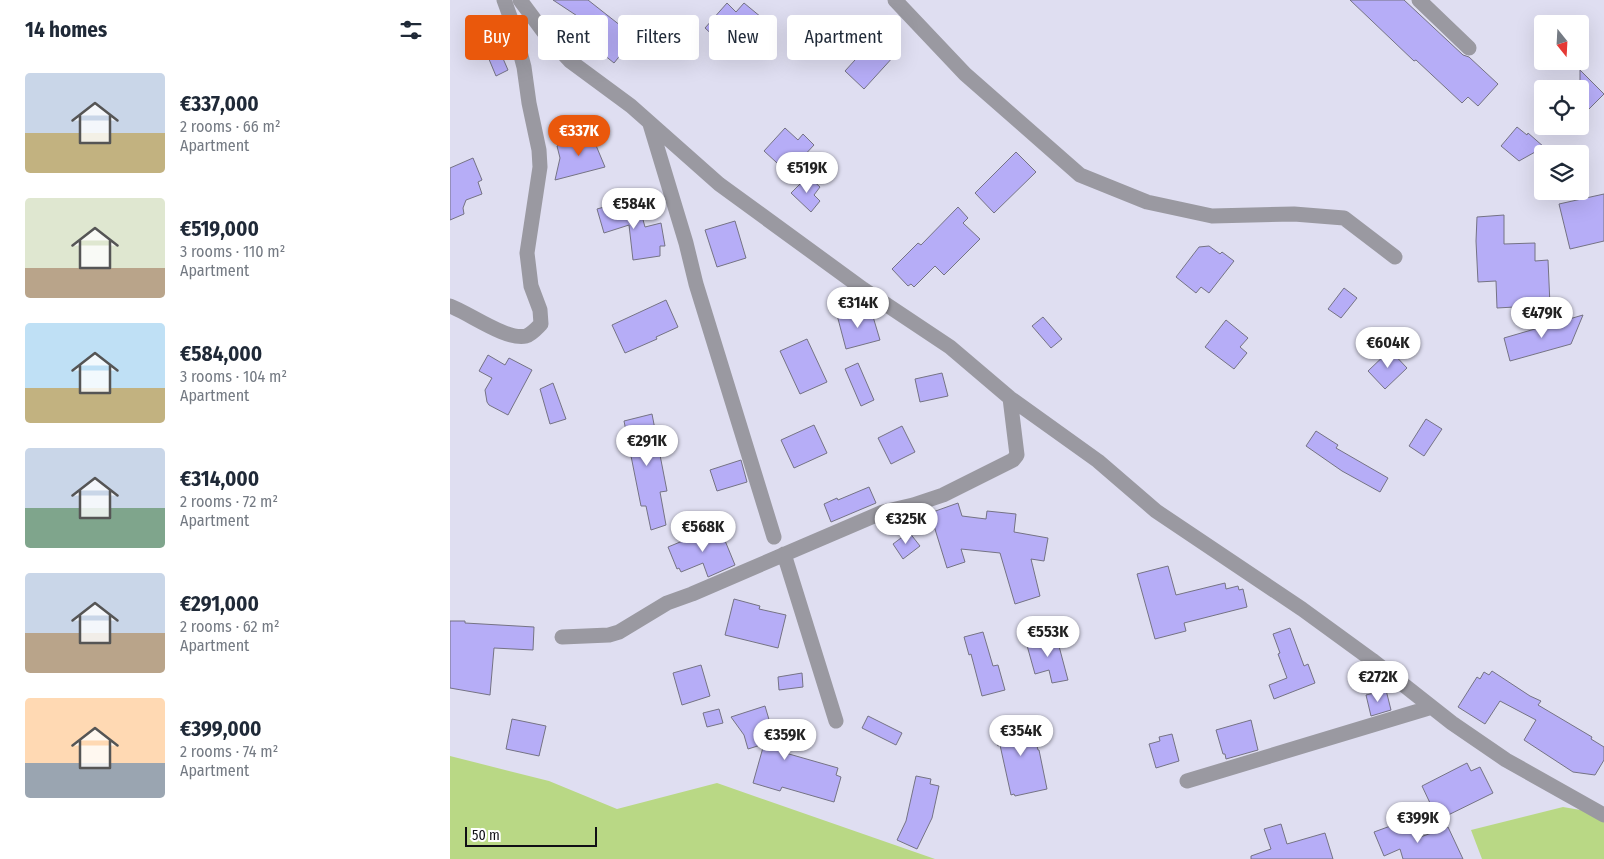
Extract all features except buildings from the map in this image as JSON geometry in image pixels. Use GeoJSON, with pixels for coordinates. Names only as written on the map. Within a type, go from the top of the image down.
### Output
{"type":"FeatureCollection","features":[{"type":"Feature","properties":{"kind":"street"},"geometry":{"type":"LineString","coordinates":[[450,306],[504,334],[524,336],[533,332],[541,324],[540,310],[531,286],[527,253],[540,167],[540,150],[529,103],[524,67],[504,0]]}},
{"type":"Feature","properties":{"kind":"street"},"geometry":{"type":"LineString","coordinates":[[520,0],[546,35],[570,61],[631,106],[719,184],[863,289],[950,347],[1010,398],[1098,461],[1156,511],[1302,609],[1372,660],[1452,723],[1506,760],[1604,815]]}},
{"type":"Feature","properties":{"kind":"street"},"geometry":{"type":"LineString","coordinates":[[896,0],[966,74],[1080,175],[1147,202],[1212,216],[1294,214],[1344,218],[1395,257]]}},
{"type":"Feature","properties":{"kind":"street"},"geometry":{"type":"LineString","coordinates":[[1419,0],[1469,48]]}},
{"type":"Feature","properties":{"kind":"street"},"geometry":{"type":"LineString","coordinates":[[650,123],[686,243],[696,284],[774,537]]}},
{"type":"Feature","properties":{"kind":"street"},"geometry":{"type":"LineString","coordinates":[[562,637],[609,635],[619,632],[667,603],[882,512],[913,505],[943,495],[1013,460],[1018,455],[1010,398]]}},
{"type":"Feature","properties":{"kind":"street"},"geometry":{"type":"LineString","coordinates":[[784,554],[836,720]]}},
{"type":"Feature","properties":{"kind":"street"},"geometry":{"type":"LineString","coordinates":[[1187,781],[1432,707]]}},
{"type":"Feature","properties":{"kind":"green space"},"geometry":{"type":"Polygon","coordinates":[[[450,756],[549,781],[617,809],[717,783],[935,859],[450,859],[450,756]]]}},
{"type":"Feature","properties":{"kind":"green space"},"geometry":{"type":"Polygon","coordinates":[[[1563,807],[1604,814],[1604,859],[1482,859],[1471,830],[1563,807]]]}}]}
